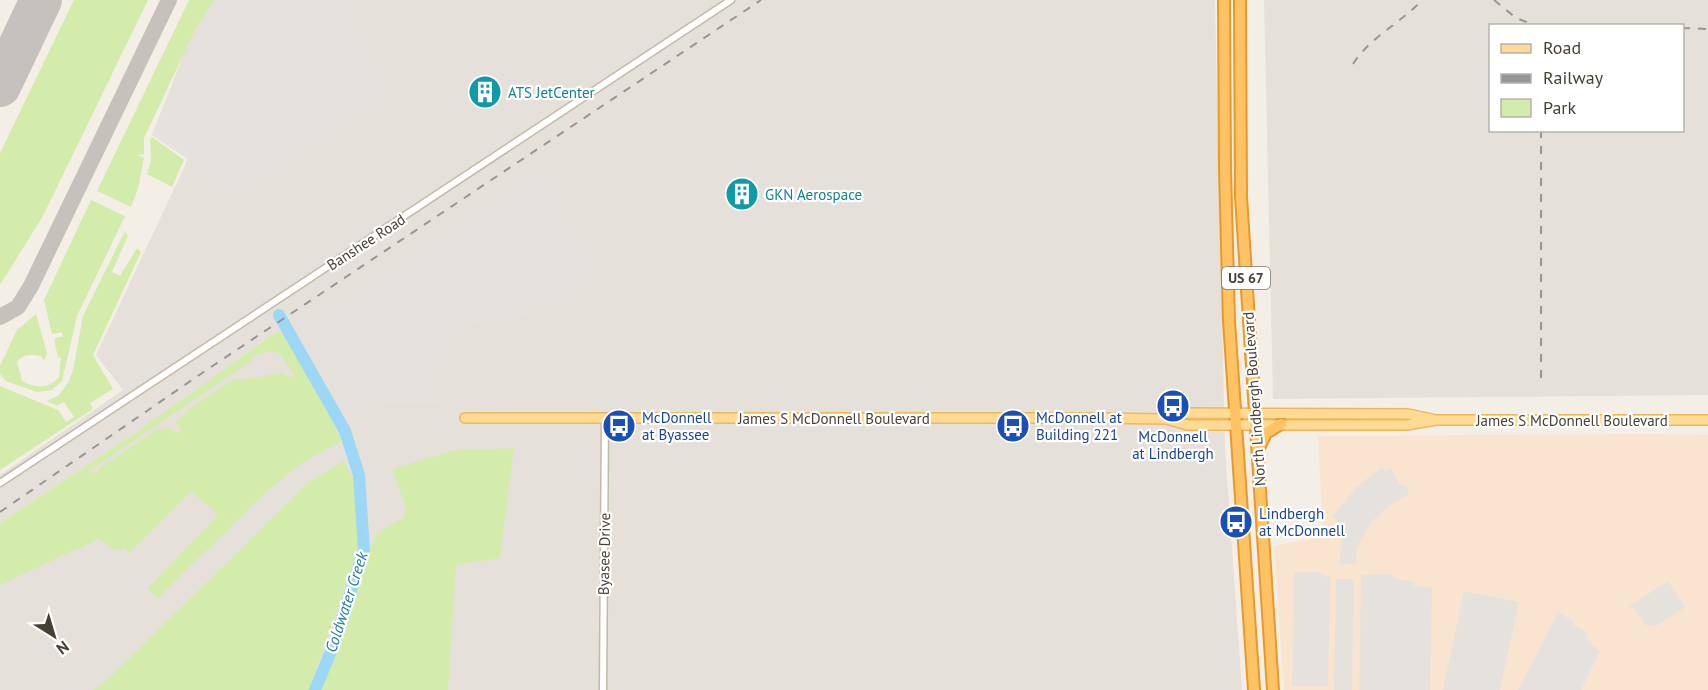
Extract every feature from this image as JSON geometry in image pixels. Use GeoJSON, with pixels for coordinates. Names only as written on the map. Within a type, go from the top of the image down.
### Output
{"type":"FeatureCollection","features":[{"type":"Feature","properties":{"kind":"highway","name":"North Lindbergh Boulevard"},"geometry":{"type":"LineString","coordinates":[[1224,0],[1224,169],[1236,419],[1254,690]]}},
{"type":"Feature","properties":{"kind":"highway","name":"North Lindbergh Boulevard"},"geometry":{"type":"LineString","coordinates":[[1240,0],[1241,190],[1273,690]]}},
{"type":"Feature","properties":{"kind":"highway"},"geometry":{"type":"LineString","coordinates":[[1257,453],[1266,433],[1281,424]]}},
{"type":"Feature","properties":{"kind":"main road","name":"James S McDonnell Boulevard"},"geometry":{"type":"LineString","coordinates":[[465,418],[1166,419],[1187,425],[1236,419],[1408,414],[1436,420]]}},
{"type":"Feature","properties":{"kind":"main road","name":"James S McDonnell Boulevard"},"geometry":{"type":"LineString","coordinates":[[1255,419],[1281,424],[1407,425],[1436,420],[1708,420]]}},
{"type":"Feature","properties":{"kind":"street","name":"Banshee Road"},"geometry":{"type":"LineString","coordinates":[[0,483],[731,0]]}},
{"type":"Feature","properties":{"kind":"street","name":"Byasee Drive"},"geometry":{"type":"LineString","coordinates":[[603,690],[605,417]]}},
{"type":"Feature","properties":{"kind":"shaded area"},"geometry":{"type":"Polygon","coordinates":[[[205,0],[1215,0],[1225,449],[1242,690],[0,690],[0,475],[123,390],[96,355],[188,159],[152,135],[205,0]]]}},
{"type":"Feature","properties":{"kind":"shaded area"},"geometry":{"type":"Polygon","coordinates":[[[224,0],[346,0],[355,14],[346,22],[394,91],[230,200],[188,159],[152,135],[209,16],[224,0]]]}},
{"type":"Feature","properties":{"kind":"shaded area"},"geometry":{"type":"Polygon","coordinates":[[[1264,0],[1708,0],[1708,395],[1273,399],[1264,0]]]}},
{"type":"Feature","properties":{"kind":"shaded area"},"geometry":{"type":"Polygon","coordinates":[[[546,168],[575,210],[563,218],[595,267],[551,310],[462,327],[453,336],[439,363],[440,390],[445,404],[372,403],[371,408],[346,407],[305,330],[412,256],[416,263],[420,254],[532,173],[546,168]]]}},
{"type":"Feature","properties":{"kind":"shaded area"},"geometry":{"type":"Polygon","coordinates":[[[1708,435],[1708,690],[1284,690],[1274,546],[1323,536],[1318,436],[1708,435]]]}},
{"type":"Feature","properties":{"kind":"shaded area"},"geometry":{"type":"Polygon","coordinates":[[[1382,467],[1385,472],[1391,469],[1399,484],[1407,487],[1409,494],[1387,507],[1371,522],[1357,548],[1356,564],[1339,563],[1342,536],[1336,531],[1336,518],[1333,516],[1355,488],[1382,467]]]}},
{"type":"Feature","properties":{"kind":"shaded area"},"geometry":{"type":"Polygon","coordinates":[[[1294,572],[1318,572],[1330,578],[1328,686],[1292,686],[1294,572]]]}},
{"type":"Feature","properties":{"kind":"shaded area"},"geometry":{"type":"Polygon","coordinates":[[[1392,574],[1397,579],[1414,582],[1414,586],[1432,587],[1430,690],[1359,690],[1361,575],[1392,574]]]}},
{"type":"Feature","properties":{"kind":"shaded area"},"geometry":{"type":"Polygon","coordinates":[[[1336,579],[1354,579],[1352,690],[1334,690],[1336,579]]]}},
{"type":"Feature","properties":{"kind":"shaded area"},"geometry":{"type":"Polygon","coordinates":[[[1668,581],[1685,607],[1656,626],[1645,625],[1634,608],[1628,607],[1668,581]]]}},
{"type":"Feature","properties":{"kind":"shaded area"},"geometry":{"type":"Polygon","coordinates":[[[1464,591],[1519,602],[1500,690],[1443,690],[1464,591]]]}},
{"type":"Feature","properties":{"kind":"shaded area"},"geometry":{"type":"Polygon","coordinates":[[[1558,612],[1574,622],[1573,625],[1584,630],[1588,635],[1586,639],[1600,651],[1581,690],[1518,690],[1558,612]]]}},
{"type":"Feature","properties":{"kind":"green space"},"geometry":{"type":"Polygon","coordinates":[[[74,0],[148,0],[43,216],[0,285],[0,153],[74,0]]]}},
{"type":"Feature","properties":{"kind":"green space"},"geometry":{"type":"Polygon","coordinates":[[[189,0],[214,0],[197,26],[144,138],[144,154],[137,155],[144,158],[138,188],[131,207],[97,191],[189,0]]]}},
{"type":"Feature","properties":{"kind":"green space"},"geometry":{"type":"Polygon","coordinates":[[[152,137],[184,160],[172,187],[147,174],[151,161],[150,140],[152,137]]]}},
{"type":"Feature","properties":{"kind":"green space"},"geometry":{"type":"Polygon","coordinates":[[[91,200],[125,216],[77,316],[62,381],[52,390],[37,392],[6,381],[0,374],[0,366],[17,330],[36,314],[47,353],[44,361],[41,356],[34,355],[19,359],[17,362],[22,381],[32,385],[46,386],[59,377],[61,358],[58,358],[54,339],[63,336],[62,332],[52,334],[44,300],[91,200]]]}},
{"type":"Feature","properties":{"kind":"green space"},"geometry":{"type":"Polygon","coordinates":[[[125,231],[128,236],[112,272],[120,276],[137,248],[141,252],[93,355],[113,389],[90,403],[93,409],[0,470],[0,386],[58,410],[66,422],[74,417],[64,402],[57,406],[46,401],[58,396],[68,383],[73,370],[83,316],[125,231]]]}},
{"type":"Feature","properties":{"kind":"green space"},"geometry":{"type":"Polygon","coordinates":[[[284,332],[342,440],[296,467],[264,494],[158,598],[147,589],[218,515],[191,491],[129,553],[124,548],[117,551],[98,539],[0,585],[0,523],[135,433],[275,333],[284,332]],[[269,351],[254,356],[251,361],[88,472],[93,473],[156,430],[171,427],[176,434],[181,429],[175,423],[192,407],[233,379],[284,373],[288,377],[295,375],[279,353],[269,351]]]}},
{"type":"Feature","properties":{"kind":"green space"},"geometry":{"type":"Polygon","coordinates":[[[514,448],[500,558],[456,565],[448,690],[320,690],[335,655],[368,554],[378,532],[403,518],[406,507],[392,469],[455,450],[514,448]]]}},
{"type":"Feature","properties":{"kind":"green space"},"geometry":{"type":"Polygon","coordinates":[[[344,461],[353,478],[357,503],[358,551],[309,690],[93,690],[106,681],[310,481],[344,461]]]}},
{"type":"Feature","properties":{"kind":"waterway","name":"Coldwater Creek"},"geometry":{"type":"LineString","coordinates":[[279,315],[345,431],[359,475],[364,550],[334,644],[315,690]]}},
{"type":"Feature","properties":{"kind":"taxiway"},"geometry":{"type":"LineString","coordinates":[[0,317],[18,307],[31,286],[169,0]]}},
{"type":"Feature","properties":{"kind":"runway"},"geometry":{"type":"LineString","coordinates":[[0,86],[41,0]]}},
{"type":"Feature","properties":{"kind":"railway"},"geometry":{"type":"LineString","coordinates":[[0,512],[205,371],[761,0]]}},
{"type":"Feature","properties":{"kind":"railway"},"geometry":{"type":"LineString","coordinates":[[1353,64],[1368,46],[1422,0]]}},
{"type":"Feature","properties":{"kind":"railway"},"geometry":{"type":"LineString","coordinates":[[1494,0],[1516,18],[1532,24]]}},
{"type":"Feature","properties":{"kind":"railway"},"geometry":{"type":"LineString","coordinates":[[1684,28],[1708,29]]}},
{"type":"Feature","properties":{"kind":"railway"},"geometry":{"type":"LineString","coordinates":[[1541,132],[1541,378]]}},
{"type":"Feature","properties":{"kind":"place","name":"ATS JetCenter"},"geometry":{"type":"Point","coordinates":[485,92]}},
{"type":"Feature","properties":{"kind":"place","name":"GKN Aerospace"},"geometry":{"type":"Point","coordinates":[742,194]}},
{"type":"Feature","properties":{"kind":"place","name":"McDonnell at Lindbergh"},"geometry":{"type":"Point","coordinates":[1173,406]}},
{"type":"Feature","properties":{"kind":"place","name":"McDonnell at Byassee"},"geometry":{"type":"Point","coordinates":[619,426]}},
{"type":"Feature","properties":{"kind":"place","name":"McDonnell at Building 221"},"geometry":{"type":"Point","coordinates":[1013,426]}},
{"type":"Feature","properties":{"kind":"place","name":"Lindbergh at McDonnell"},"geometry":{"type":"Point","coordinates":[1236,522]}}]}
